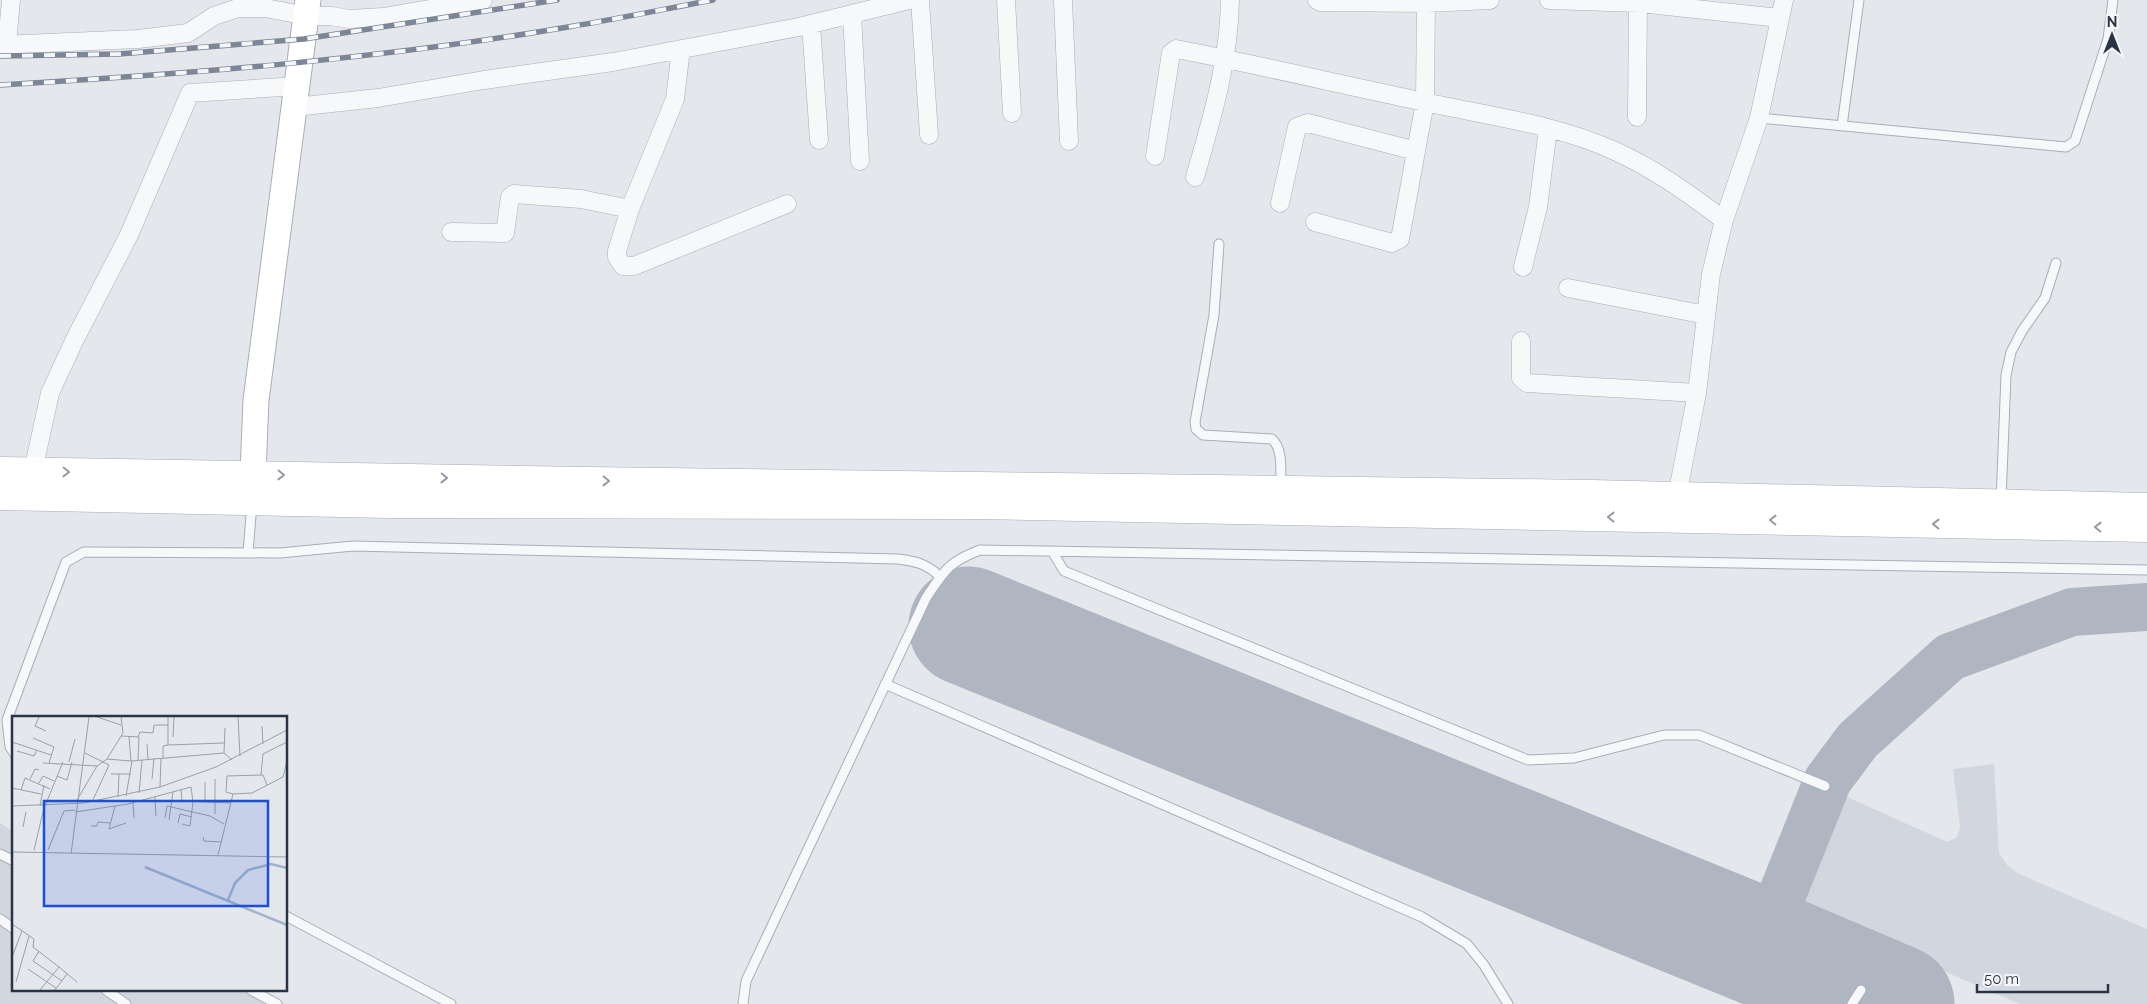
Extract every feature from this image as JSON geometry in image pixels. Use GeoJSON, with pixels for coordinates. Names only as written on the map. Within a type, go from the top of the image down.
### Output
{"type":"FeatureCollection","features":[{"type":"Feature","properties":{"kind":"main road"},"geometry":{"type":"LineString","coordinates":[[0,471],[1281,490],[2147,528]]}},
{"type":"Feature","properties":{"kind":"main road"},"geometry":{"type":"LineString","coordinates":[[0,496],[389,504],[1671,507],[2001,504],[2147,507]]}},
{"type":"Feature","properties":{"kind":"street"},"geometry":{"type":"LineString","coordinates":[[12,0],[3,44],[138,39],[188,33],[214,16],[238,8],[308,8],[331,16],[349,19],[383,17],[460,2],[484,0]]}},
{"type":"Feature","properties":{"kind":"street"},"geometry":{"type":"LineString","coordinates":[[33,471],[50,393],[75,339],[129,235],[190,93],[378,98],[484,80],[613,62],[811,24],[909,0]]}},
{"type":"Feature","properties":{"kind":"street"},"geometry":{"type":"LineString","coordinates":[[920,0],[929,135]]}},
{"type":"Feature","properties":{"kind":"street"},"geometry":{"type":"LineString","coordinates":[[1006,0],[1012,113]]}},
{"type":"Feature","properties":{"kind":"street"},"geometry":{"type":"LineString","coordinates":[[1063,0],[1069,141]]}},
{"type":"Feature","properties":{"kind":"street"},"geometry":{"type":"LineString","coordinates":[[1195,177],[1218,100],[1230,29],[1230,0]]}},
{"type":"Feature","properties":{"kind":"street"},"geometry":{"type":"LineString","coordinates":[[1317,0],[1320,2],[1490,0]]}},
{"type":"Feature","properties":{"kind":"street"},"geometry":{"type":"LineString","coordinates":[[1549,0],[1638,2],[1780,18]]}},
{"type":"Feature","properties":{"kind":"street"},"geometry":{"type":"LineString","coordinates":[[1671,507],[1697,393],[1711,274],[1724,220],[1759,118],[1784,0]]}},
{"type":"Feature","properties":{"kind":"street"},"geometry":{"type":"LineString","coordinates":[[1315,222],[1392,243],[1400,239],[1425,102],[1427,2]]}},
{"type":"Feature","properties":{"kind":"street"},"geometry":{"type":"LineString","coordinates":[[1637,117],[1638,2]]}},
{"type":"Feature","properties":{"kind":"street"},"geometry":{"type":"LineString","coordinates":[[252,502],[256,400],[308,8]]}},
{"type":"Feature","properties":{"kind":"street"},"geometry":{"type":"LineString","coordinates":[[852,15],[860,161]]}},
{"type":"Feature","properties":{"kind":"street"},"geometry":{"type":"LineString","coordinates":[[811,24],[818,140]]}},
{"type":"Feature","properties":{"kind":"street"},"geometry":{"type":"LineString","coordinates":[[681,49],[675,99],[630,209],[617,251],[620,262],[628,267],[787,204]]}},
{"type":"Feature","properties":{"kind":"street"},"geometry":{"type":"LineString","coordinates":[[1155,156],[1171,52],[1176,49],[1522,122],[1591,142],[1643,166],[1679,187],[1724,220]]}},
{"type":"Feature","properties":{"kind":"street"},"geometry":{"type":"LineString","coordinates":[[1280,204],[1297,127],[1302,124],[1416,151]]}},
{"type":"Feature","properties":{"kind":"street"},"geometry":{"type":"LineString","coordinates":[[1523,267],[1538,207],[1548,129]]}},
{"type":"Feature","properties":{"kind":"street"},"geometry":{"type":"LineString","coordinates":[[451,232],[505,233],[510,197],[514,194],[581,198],[630,209]]}},
{"type":"Feature","properties":{"kind":"street"},"geometry":{"type":"LineString","coordinates":[[1568,288],[1706,315]]}},
{"type":"Feature","properties":{"kind":"street"},"geometry":{"type":"LineString","coordinates":[[1520,341],[1520,378],[1527,383],[1697,393]]}},
{"type":"Feature","properties":{"kind":"lane"},"geometry":{"type":"LineString","coordinates":[[1842,126],[1859,0]]}},
{"type":"Feature","properties":{"kind":"lane"},"geometry":{"type":"LineString","coordinates":[[1759,118],[2070,145],[2075,141],[2108,39],[2113,0]]}},
{"type":"Feature","properties":{"kind":"lane"},"geometry":{"type":"LineString","coordinates":[[1219,244],[1214,315],[1195,422],[1196,430],[1202,435],[1272,439],[1278,444],[1280,451],[1281,490]]}},
{"type":"Feature","properties":{"kind":"lane"},"geometry":{"type":"LineString","coordinates":[[2001,504],[2006,375],[2011,352],[2022,331],[2045,298],[2056,263]]}},
{"type":"Feature","properties":{"kind":"lane"},"geometry":{"type":"LineString","coordinates":[[248,553],[252,502]]}},
{"type":"Feature","properties":{"kind":"lane"},"geometry":{"type":"LineString","coordinates":[[12,750],[7,720],[66,562],[84,552],[280,553],[353,546],[898,558],[916,561],[932,568],[940,577]]}},
{"type":"Feature","properties":{"kind":"lane"},"geometry":{"type":"LineString","coordinates":[[743,1004],[746,981],[926,598],[946,569],[964,556],[980,550],[2147,570]]}},
{"type":"Feature","properties":{"kind":"lane"},"geometry":{"type":"LineString","coordinates":[[1052,551],[1064,571],[1528,760],[1574,758],[1664,735],[1699,735],[1825,786]]}},
{"type":"Feature","properties":{"kind":"lane"},"geometry":{"type":"LineString","coordinates":[[885,684],[1422,917],[1467,944],[1484,965],[1508,1004]]}},
{"type":"Feature","properties":{"kind":"lane"},"geometry":{"type":"LineString","coordinates":[[0,854],[12,860]]}},
{"type":"Feature","properties":{"kind":"lane"},"geometry":{"type":"LineString","coordinates":[[288,917],[451,1004]]}},
{"type":"Feature","properties":{"kind":"lane"},"geometry":{"type":"LineString","coordinates":[[0,919],[12,928]]}},
{"type":"Feature","properties":{"kind":"lane"},"geometry":{"type":"LineString","coordinates":[[1852,1004],[1860,990]]}},
{"type":"Feature","properties":{"kind":"lane"},"geometry":{"type":"LineString","coordinates":[[109,992],[126,1004]]}},
{"type":"Feature","properties":{"kind":"lane"},"geometry":{"type":"LineString","coordinates":[[255,992],[277,1004]]}},
{"type":"Feature","properties":{"kind":"shaded area"},"geometry":{"type":"Polygon","coordinates":[[[1994,764],[1999,853],[2007,865],[2017,873],[2147,929],[2147,1004],[2020,1004],[1761,892],[1803,777],[1947,842],[1957,837],[1960,827],[1953,769],[1994,764]]]}},
{"type":"Feature","properties":{"kind":"shaded area"},"geometry":{"type":"Polygon","coordinates":[[[0,823],[12,831],[12,992],[257,992],[275,1004],[0,1004],[0,823]]]}},
{"type":"Feature","properties":{"kind":"taxiway"},"geometry":{"type":"LineString","coordinates":[[1761,947],[1828,780],[1858,740],[1950,657],[2072,612],[2147,607]]}},
{"type":"Feature","properties":{"kind":"runway"},"geometry":{"type":"LineString","coordinates":[[968,626],[1761,947],[1895,1004]]}},
{"type":"Feature","properties":{"kind":"railway"},"geometry":{"type":"LineString","coordinates":[[0,56],[119,54],[304,39],[557,0]]}},
{"type":"Feature","properties":{"kind":"railway"},"geometry":{"type":"LineString","coordinates":[[0,85],[142,76],[356,57],[586,24],[713,0]]}}]}
